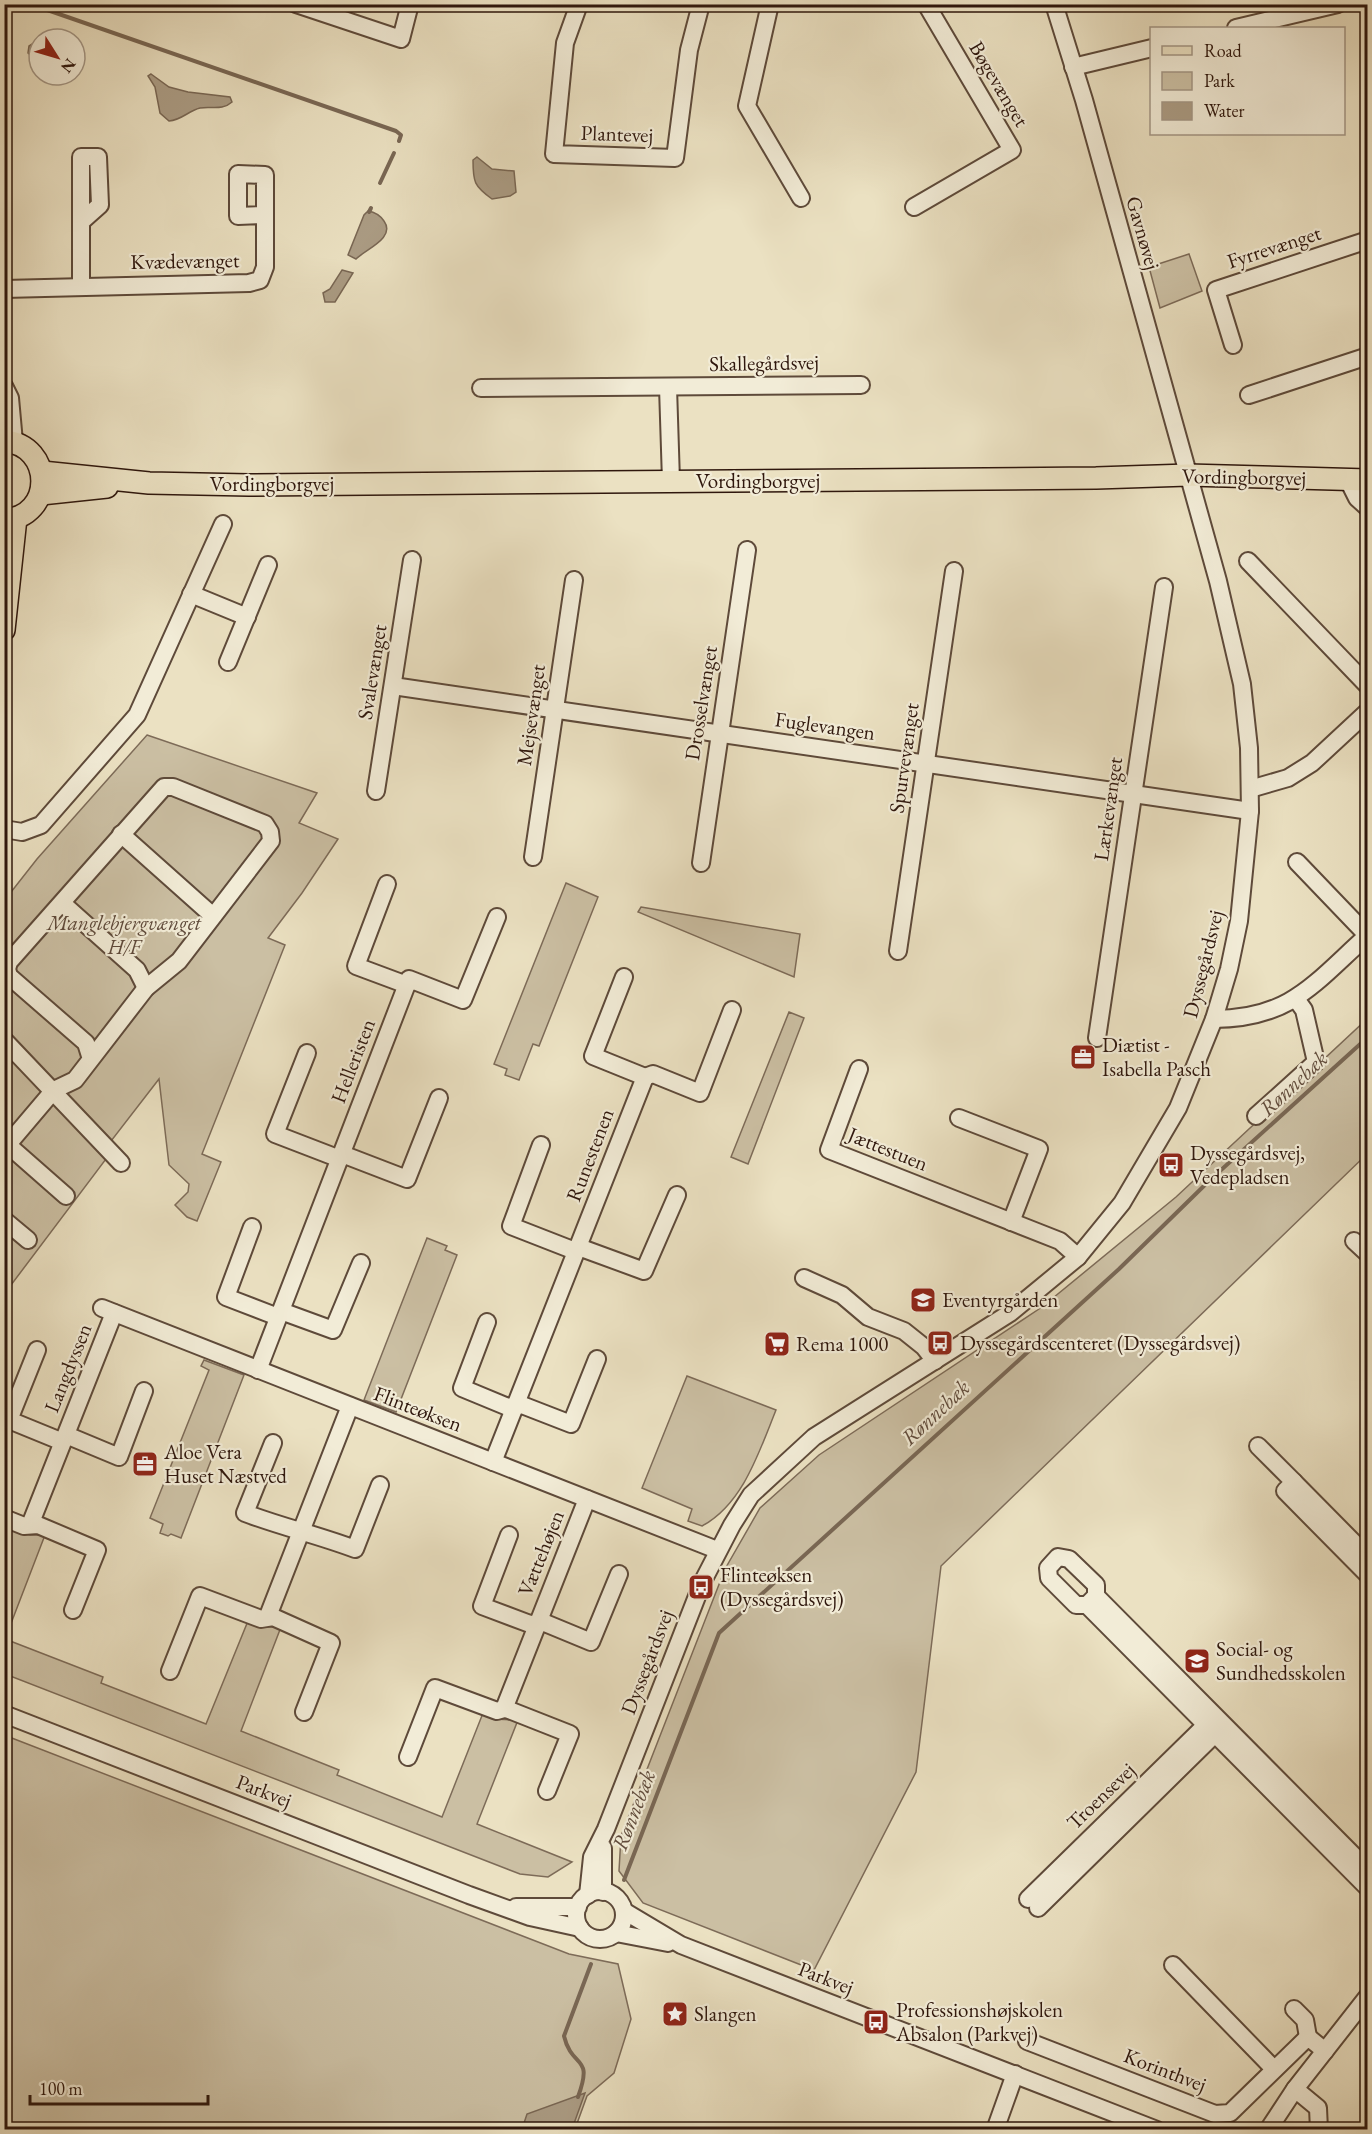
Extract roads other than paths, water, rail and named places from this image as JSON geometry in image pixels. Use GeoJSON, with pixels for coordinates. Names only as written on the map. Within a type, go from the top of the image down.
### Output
{"type":"FeatureCollection","features":[{"type":"Feature","properties":{"kind":"main road"},"geometry":{"type":"LineString","coordinates":[[4,630],[10,519],[34,506],[41,494],[42,472],[32,453],[9,442]]}},
{"type":"Feature","properties":{"kind":"main road","name":"Vordingborgvej"},"geometry":{"type":"LineString","coordinates":[[42,472],[149,483]]}},
{"type":"Feature","properties":{"kind":"main road","name":"Vordingborgvej"},"geometry":{"type":"LineString","coordinates":[[41,494],[149,483],[671,482],[1188,475],[1358,480]]}},
{"type":"Feature","properties":{"kind":"street"},"geometry":{"type":"LineString","coordinates":[[296,4],[401,39],[410,4]]}},
{"type":"Feature","properties":{"kind":"street","name":"Plantevej"},"geometry":{"type":"LineString","coordinates":[[579,4],[565,43],[554,154],[675,158],[689,50],[701,4]]}},
{"type":"Feature","properties":{"kind":"street"},"geometry":{"type":"LineString","coordinates":[[770,4],[747,106],[801,198]]}},
{"type":"Feature","properties":{"kind":"street","name":"Bøgevænget"},"geometry":{"type":"LineString","coordinates":[[914,207],[1012,150],[926,4]]}},
{"type":"Feature","properties":{"kind":"street","name":"Gavnøvej"},"geometry":{"type":"LineString","coordinates":[[1053,4],[1073,67],[1188,475]]}},
{"type":"Feature","properties":{"kind":"street"},"geometry":{"type":"LineString","coordinates":[[1240,27],[1338,4]]}},
{"type":"Feature","properties":{"kind":"street"},"geometry":{"type":"LineString","coordinates":[[1073,67],[1150,48]]}},
{"type":"Feature","properties":{"kind":"street","name":"Kvædevænget"},"geometry":{"type":"LineString","coordinates":[[4,289],[81,285],[249,283],[260,280],[265,267],[263,215]]}},
{"type":"Feature","properties":{"kind":"street"},"geometry":{"type":"LineString","coordinates":[[81,285],[82,221]]}},
{"type":"Feature","properties":{"kind":"street","name":"Fyrrevænget"},"geometry":{"type":"LineString","coordinates":[[1233,345],[1216,290],[1368,240]]}},
{"type":"Feature","properties":{"kind":"street"},"geometry":{"type":"LineString","coordinates":[[1249,395],[1368,356]]}},
{"type":"Feature","properties":{"kind":"street","name":"Skallegårdsvej"},"geometry":{"type":"LineString","coordinates":[[481,388],[861,385]]}},
{"type":"Feature","properties":{"kind":"street"},"geometry":{"type":"LineString","coordinates":[[4,386],[10,398],[9,442]]}},
{"type":"Feature","properties":{"kind":"street"},"geometry":{"type":"LineString","coordinates":[[668,387],[671,482]]}},
{"type":"Feature","properties":{"kind":"street","name":"Dyssegårdsvej"},"geometry":{"type":"LineString","coordinates":[[590,1898],[602,1861],[606,1829],[717,1550],[751,1495],[814,1437],[1010,1313],[1078,1257],[1122,1203],[1156,1148],[1185,1091],[1214,1019],[1239,921],[1250,811],[1242,684],[1218,581],[1188,475]]}},
{"type":"Feature","properties":{"kind":"street"},"geometry":{"type":"LineString","coordinates":[[1358,480],[1356,498],[1368,508]]}},
{"type":"Feature","properties":{"kind":"street"},"geometry":{"type":"LineString","coordinates":[[4,829],[22,832],[41,825],[137,715],[224,524]]}},
{"type":"Feature","properties":{"kind":"street","name":"Drosselvænget"},"geometry":{"type":"LineString","coordinates":[[701,863],[718,734],[747,550]]}},
{"type":"Feature","properties":{"kind":"street","name":"Svalevænget"},"geometry":{"type":"LineString","coordinates":[[376,791],[412,560]]}},
{"type":"Feature","properties":{"kind":"street"},"geometry":{"type":"LineString","coordinates":[[1248,561],[1368,686]]}},
{"type":"Feature","properties":{"kind":"street"},"geometry":{"type":"LineString","coordinates":[[228,662],[268,565]]}},
{"type":"Feature","properties":{"kind":"street","name":"Spurvevænget"},"geometry":{"type":"LineString","coordinates":[[898,951],[954,571]]}},
{"type":"Feature","properties":{"kind":"street","name":"Mejsevænget"},"geometry":{"type":"LineString","coordinates":[[533,857],[574,580]]}},
{"type":"Feature","properties":{"kind":"street","name":"Lærkevænget"},"geometry":{"type":"LineString","coordinates":[[1097,1038],[1164,587]]}},
{"type":"Feature","properties":{"kind":"street"},"geometry":{"type":"LineString","coordinates":[[191,594],[247,617]]}},
{"type":"Feature","properties":{"kind":"street","name":"Fuglevangen"},"geometry":{"type":"LineString","coordinates":[[393,686],[1250,811]]}},
{"type":"Feature","properties":{"kind":"street"},"geometry":{"type":"LineString","coordinates":[[1250,789],[1288,778],[1312,763],[1368,711]]}},
{"type":"Feature","properties":{"kind":"street"},"geometry":{"type":"LineString","coordinates":[[66,1196],[6,1147],[54,1090],[75,1080],[146,988],[179,961],[271,841],[270,832],[265,824],[173,787],[164,787],[9,962],[7,969],[9,976],[86,1043],[91,1059]]}},
{"type":"Feature","properties":{"kind":"street"},"geometry":{"type":"LineString","coordinates":[[121,834],[213,916]]}},
{"type":"Feature","properties":{"kind":"street"},"geometry":{"type":"LineString","coordinates":[[1214,1019],[1241,1019],[1268,1014],[1296,999],[1367,935],[1297,862]]}},
{"type":"Feature","properties":{"kind":"street"},"geometry":{"type":"LineString","coordinates":[[387,884],[356,966],[407,985],[409,980],[463,1000],[497,917]]}},
{"type":"Feature","properties":{"kind":"street"},"geometry":{"type":"LineString","coordinates":[[62,903],[137,969],[146,988]]}},
{"type":"Feature","properties":{"kind":"street"},"geometry":{"type":"LineString","coordinates":[[624,977],[593,1056],[645,1077],[653,1074],[700,1093],[732,1010]]}},
{"type":"Feature","properties":{"kind":"street","name":"Helleristen"},"geometry":{"type":"LineString","coordinates":[[258,1370],[407,985]]}},
{"type":"Feature","properties":{"kind":"street"},"geometry":{"type":"LineString","coordinates":[[1256,1116],[1316,1062],[1304,1010],[1296,999]]}},
{"type":"Feature","properties":{"kind":"street"},"geometry":{"type":"LineString","coordinates":[[4,1040],[121,1163]]}},
{"type":"Feature","properties":{"kind":"street"},"geometry":{"type":"LineString","coordinates":[[306,1053],[275,1134],[407,1179],[439,1098]]}},
{"type":"Feature","properties":{"kind":"street","name":"Jættestuen"},"geometry":{"type":"LineString","coordinates":[[859,1069],[829,1150],[1059,1241],[1078,1257]]}},
{"type":"Feature","properties":{"kind":"street","name":"Runestenen"},"geometry":{"type":"LineString","coordinates":[[493,1462],[645,1077]]}},
{"type":"Feature","properties":{"kind":"street"},"geometry":{"type":"LineString","coordinates":[[959,1118],[1039,1149],[1011,1222]]}},
{"type":"Feature","properties":{"kind":"street"},"geometry":{"type":"LineString","coordinates":[[541,1145],[511,1226],[570,1249],[584,1248],[644,1271],[677,1195]]}},
{"type":"Feature","properties":{"kind":"street"},"geometry":{"type":"LineString","coordinates":[[4,1220],[28,1240]]}},
{"type":"Feature","properties":{"kind":"street"},"geometry":{"type":"LineString","coordinates":[[252,1227],[226,1297],[333,1330],[361,1263]]}},
{"type":"Feature","properties":{"kind":"street"},"geometry":{"type":"LineString","coordinates":[[1354,1241],[1368,1254]]}},
{"type":"Feature","properties":{"kind":"street"},"geometry":{"type":"LineString","coordinates":[[804,1278],[842,1295],[868,1317],[904,1331],[924,1347],[935,1361]]}},
{"type":"Feature","properties":{"kind":"street","name":"Flinteøksen"},"geometry":{"type":"LineString","coordinates":[[108,1311],[717,1550]]}},
{"type":"Feature","properties":{"kind":"street","name":"Langdyssen"},"geometry":{"type":"LineString","coordinates":[[30,1525],[64,1439],[108,1311]]}},
{"type":"Feature","properties":{"kind":"street"},"geometry":{"type":"LineString","coordinates":[[487,1322],[462,1388],[508,1407],[522,1405],[571,1425],[597,1359]]}},
{"type":"Feature","properties":{"kind":"street","name":"Langdyssen"},"geometry":{"type":"LineString","coordinates":[[37,1350],[9,1420],[58,1440],[71,1437],[119,1457],[144,1391]]}},
{"type":"Feature","properties":{"kind":"street"},"geometry":{"type":"LineString","coordinates":[[170,1671],[200,1596],[261,1619],[268,1616],[350,1406]]}},
{"type":"Feature","properties":{"kind":"street"},"geometry":{"type":"LineString","coordinates":[[273,1443],[245,1513],[356,1548],[380,1485]]}},
{"type":"Feature","properties":{"kind":"street"},"geometry":{"type":"LineString","coordinates":[[1258,1446],[1368,1575]]}},
{"type":"Feature","properties":{"kind":"street"},"geometry":{"type":"LineString","coordinates":[[1290,1486],[1368,1557]]}},
{"type":"Feature","properties":{"kind":"street","name":"Vættehøjen"},"geometry":{"type":"LineString","coordinates":[[504,1709],[587,1498]]}},
{"type":"Feature","properties":{"kind":"street"},"geometry":{"type":"LineString","coordinates":[[4,1518],[24,1526],[30,1525],[97,1550],[73,1610]]}},
{"type":"Feature","properties":{"kind":"street","name":"Vættehøjen"},"geometry":{"type":"LineString","coordinates":[[509,1535],[482,1606],[537,1625],[544,1623],[591,1642],[619,1574]]}},
{"type":"Feature","properties":{"kind":"street"},"geometry":{"type":"LineString","coordinates":[[1091,1600],[1215,1725],[1368,1888]]}},
{"type":"Feature","properties":{"kind":"street"},"geometry":{"type":"LineString","coordinates":[[268,1616],[331,1643],[304,1712]]}},
{"type":"Feature","properties":{"kind":"street"},"geometry":{"type":"LineString","coordinates":[[408,1757],[435,1688],[497,1712],[504,1709],[570,1734],[547,1791]]}},
{"type":"Feature","properties":{"kind":"street","name":"Parkvej"},"geometry":{"type":"LineString","coordinates":[[4,1714],[469,1895],[509,1907],[530,1917],[580,1928]]}},
{"type":"Feature","properties":{"kind":"street"},"geometry":{"type":"LineString","coordinates":[[1215,1725],[1368,1870]]}},
{"type":"Feature","properties":{"kind":"street","name":"Troensevej"},"geometry":{"type":"LineString","coordinates":[[1033,1904],[1215,1725]]}},
{"type":"Feature","properties":{"kind":"street"},"geometry":{"type":"LineString","coordinates":[[590,1898],[619,1900],[624,1911],[623,1923],[616,1933],[606,1939],[594,1938],[580,1928],[576,1918],[590,1898]]}},
{"type":"Feature","properties":{"kind":"street","name":"Parkvej"},"geometry":{"type":"LineString","coordinates":[[509,1907],[590,1898]]}},
{"type":"Feature","properties":{"kind":"street","name":"Parkvej"},"geometry":{"type":"LineString","coordinates":[[624,1911],[681,1945],[1157,2130]]}},
{"type":"Feature","properties":{"kind":"street","name":"Parkvej"},"geometry":{"type":"LineString","coordinates":[[616,1933],[681,1945]]}},
{"type":"Feature","properties":{"kind":"street"},"geometry":{"type":"LineString","coordinates":[[1173,1965],[1274,2069]]}},
{"type":"Feature","properties":{"kind":"street"},"geometry":{"type":"LineString","coordinates":[[1268,2130],[1295,2089],[1368,1996]]}},
{"type":"Feature","properties":{"kind":"street"},"geometry":{"type":"LineString","coordinates":[[1294,2009],[1305,2020],[1308,2037],[1325,2051]]}},
{"type":"Feature","properties":{"kind":"street","name":"Korinthvej"},"geometry":{"type":"LineString","coordinates":[[1027,2041],[1215,2114],[1230,2113],[1308,2037]]}},
{"type":"Feature","properties":{"kind":"street"},"geometry":{"type":"LineString","coordinates":[[994,2130],[1015,2074]]}},
{"type":"Feature","properties":{"kind":"street"},"geometry":{"type":"LineString","coordinates":[[1295,2089],[1318,2108],[1319,2130]]}},
{"type":"Feature","properties":{"kind":"water"},"geometry":{"type":"Polygon","coordinates":[[[151,74],[169,87],[188,92],[230,97],[232,102],[221,107],[200,108],[169,121],[160,113],[155,87],[148,76],[151,74]]]}},
{"type":"Feature","properties":{"kind":"water"},"geometry":{"type":"Polygon","coordinates":[[[477,157],[492,169],[514,171],[516,192],[510,196],[492,199],[481,191],[473,174],[473,160],[477,157]]]}},
{"type":"Feature","properties":{"kind":"water"},"geometry":{"type":"Polygon","coordinates":[[[368,211],[377,214],[382,219],[387,227],[386,233],[378,243],[356,259],[348,255],[364,215],[368,211]]]}},
{"type":"Feature","properties":{"kind":"water"},"geometry":{"type":"Polygon","coordinates":[[[342,270],[353,273],[335,302],[325,302],[323,293],[330,289],[342,270]]]}},
{"type":"Feature","properties":{"kind":"water"},"geometry":{"type":"Polygon","coordinates":[[[585,2093],[572,2129],[522,2129],[527,2114],[585,2093]]]}},
{"type":"Feature","properties":{"kind":"waterway"},"geometry":{"type":"LineString","coordinates":[[30,4],[396,131],[401,135],[399,141]]}},
{"type":"Feature","properties":{"kind":"waterway"},"geometry":{"type":"LineString","coordinates":[[380,183],[394,153]]}},
{"type":"Feature","properties":{"kind":"waterway"},"geometry":{"type":"LineString","coordinates":[[369,212],[371,208]]}},
{"type":"Feature","properties":{"kind":"waterway","name":"Rønnebæk"},"geometry":{"type":"LineString","coordinates":[[624,1880],[719,1633],[1119,1269],[1210,1180],[1368,1037]]}},
{"type":"Feature","properties":{"kind":"waterway","name":"Rønnebæk"},"geometry":{"type":"LineString","coordinates":[[578,2097],[584,2074],[583,2067],[572,2054],[564,2036],[591,1964]]}},
{"type":"Feature","properties":{"kind":"place","name":"Diætist - Isabella Pasch"},"geometry":{"type":"Point","coordinates":[1083,1057]}},
{"type":"Feature","properties":{"kind":"place","name":"Dyssegårdsvej, Vedepladsen"},"geometry":{"type":"Point","coordinates":[1171,1165]}},
{"type":"Feature","properties":{"kind":"place","name":"Eventyrgården"},"geometry":{"type":"Point","coordinates":[923,1300]}},
{"type":"Feature","properties":{"kind":"place","name":"Dyssegårdscenteret (Dyssegårdsvej)"},"geometry":{"type":"Point","coordinates":[940,1343]}},
{"type":"Feature","properties":{"kind":"place","name":"Rema 1000"},"geometry":{"type":"Point","coordinates":[777,1344]}},
{"type":"Feature","properties":{"kind":"place","name":"Aloe Vera Huset Næstved"},"geometry":{"type":"Point","coordinates":[145,1464]}},
{"type":"Feature","properties":{"kind":"place","name":"Flinteøksen (Dyssegårdsvej)"},"geometry":{"type":"Point","coordinates":[701,1587]}},
{"type":"Feature","properties":{"kind":"place","name":"Social- og Sundhedsskolen"},"geometry":{"type":"Point","coordinates":[1197,1661]}},
{"type":"Feature","properties":{"kind":"place","name":"Slangen"},"geometry":{"type":"Point","coordinates":[675,2014]}},
{"type":"Feature","properties":{"kind":"place","name":"Professionshøjskolen Absalon (Parkvej)"},"geometry":{"type":"Point","coordinates":[876,2022]}},
{"type":"Feature","properties":{"kind":"park label","name":"Manglebjergvænget H/F"},"geometry":{"type":"Point","coordinates":[124,935]}}]}
